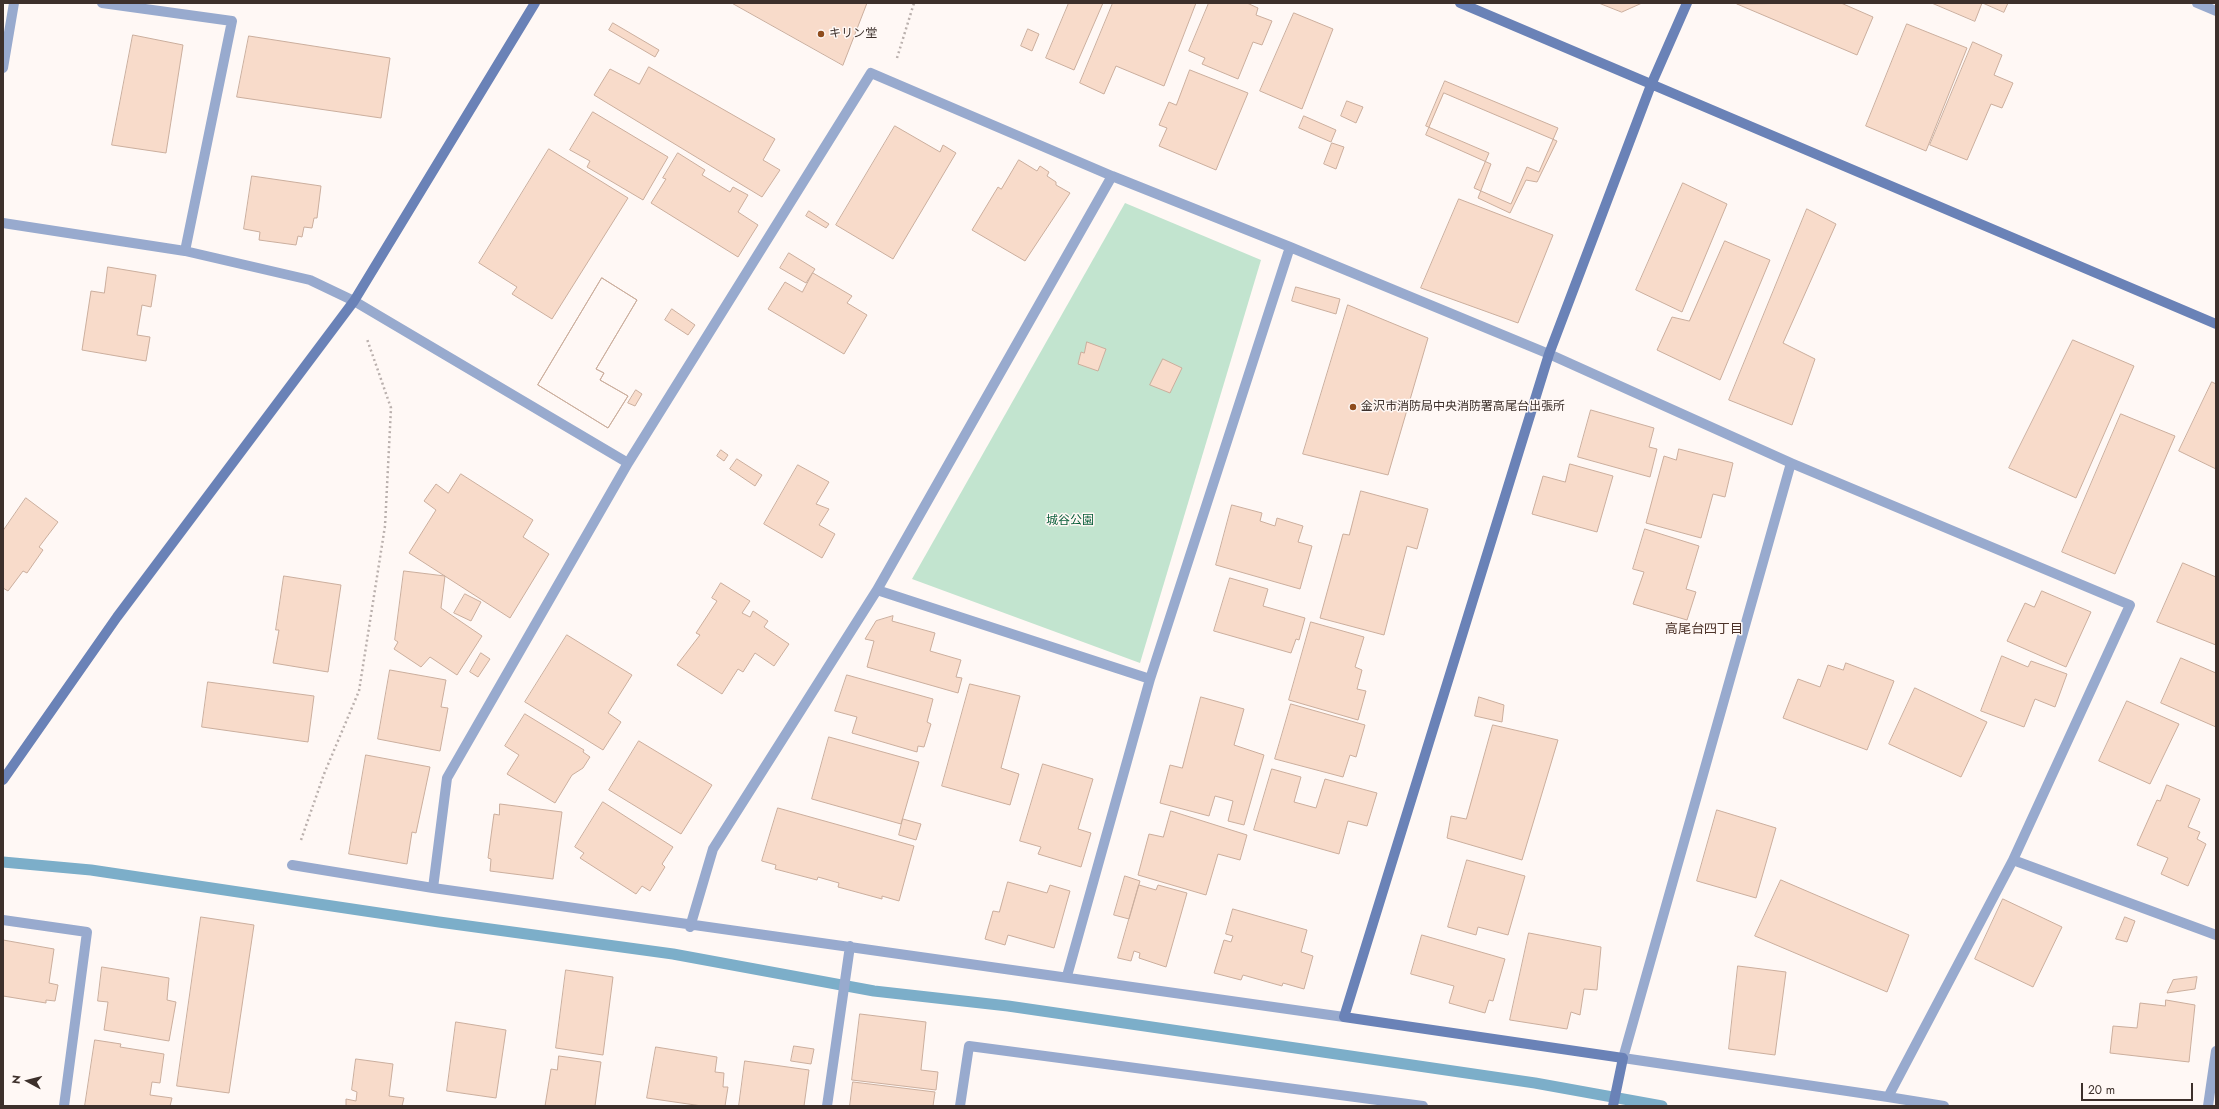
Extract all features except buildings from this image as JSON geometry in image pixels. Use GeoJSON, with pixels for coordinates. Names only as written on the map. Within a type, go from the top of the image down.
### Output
{"type":"FeatureCollection","features":[{"type":"Feature","properties":{"kind":"street"},"geometry":{"type":"LineString","coordinates":[[3,68],[14,3]]}},
{"type":"Feature","properties":{"kind":"street"},"geometry":{"type":"LineString","coordinates":[[102,3],[232,21],[185,251]]}},
{"type":"Feature","properties":{"kind":"street"},"geometry":{"type":"LineString","coordinates":[[3,780],[117,617],[354,301],[535,3]]}},
{"type":"Feature","properties":{"kind":"street"},"geometry":{"type":"LineString","coordinates":[[1460,3],[2216,324]]}},
{"type":"Feature","properties":{"kind":"street"},"geometry":{"type":"LineString","coordinates":[[1344,1017],[1549,354],[1651,85],[1687,3]]}},
{"type":"Feature","properties":{"kind":"street"},"geometry":{"type":"LineString","coordinates":[[2197,3],[2216,11]]}},
{"type":"Feature","properties":{"kind":"street"},"geometry":{"type":"LineString","coordinates":[[433,888],[447,778],[628,463],[870,73],[1112,176],[1290,247],[1549,354],[1791,463],[2130,606],[2013,860],[1888,1097]]}},
{"type":"Feature","properties":{"kind":"street"},"geometry":{"type":"LineString","coordinates":[[690,927],[713,849],[877,590],[1112,176]]}},
{"type":"Feature","properties":{"kind":"street"},"geometry":{"type":"LineString","coordinates":[[3,223],[185,251],[310,280],[354,301],[628,463]]}},
{"type":"Feature","properties":{"kind":"street"},"geometry":{"type":"LineString","coordinates":[[1067,976],[1150,679],[1290,247]]}},
{"type":"Feature","properties":{"kind":"street"},"geometry":{"type":"LineString","coordinates":[[1613,1106],[1624,1058],[1791,463]]}},
{"type":"Feature","properties":{"kind":"street"},"geometry":{"type":"LineString","coordinates":[[877,590],[1150,679]]}},
{"type":"Feature","properties":{"kind":"street"},"geometry":{"type":"LineString","coordinates":[[2013,860],[2216,935]]}},
{"type":"Feature","properties":{"kind":"street"},"geometry":{"type":"LineString","coordinates":[[292,866],[690,927],[850,946],[1067,976],[1944,1106]]}},
{"type":"Feature","properties":{"kind":"street"},"geometry":{"type":"LineString","coordinates":[[3,920],[87,932],[64,1106]]}},
{"type":"Feature","properties":{"kind":"street"},"geometry":{"type":"LineString","coordinates":[[826,1106],[850,946]]}},
{"type":"Feature","properties":{"kind":"street"},"geometry":{"type":"LineString","coordinates":[[960,1106],[969,1046],[1423,1106]]}},
{"type":"Feature","properties":{"kind":"street"},"geometry":{"type":"LineString","coordinates":[[2208,1106],[2216,1051]]}},
{"type":"Feature","properties":{"kind":"path"},"geometry":{"type":"LineString","coordinates":[[890,81],[914,3]]}},
{"type":"Feature","properties":{"kind":"path"},"geometry":{"type":"LineString","coordinates":[[292,866],[324,774],[359,691],[385,526],[391,408],[354,301]]}},
{"type":"Feature","properties":{"kind":"green space","name":"城谷公園"},"geometry":{"type":"Polygon","coordinates":[[[1125,203],[1261,260],[1140,663],[912,579],[1125,203]]]}},
{"type":"Feature","properties":{"kind":"waterway"},"geometry":{"type":"LineString","coordinates":[[3,862],[91,870],[439,922],[673,954],[874,991],[1008,1006],[1535,1083],[1662,1106]]}},
{"type":"Feature","properties":{"kind":"place","name":"キリン堂"},"geometry":{"type":"Point","coordinates":[821,34]}},
{"type":"Feature","properties":{"kind":"place","name":"金沢市消防局中央消防署高尾台出張所"},"geometry":{"type":"Point","coordinates":[1353,407]}},
{"type":"Feature","properties":{"kind":"district","name":"高尾台四丁目"},"geometry":{"type":"Point","coordinates":[1704,630]}}]}
